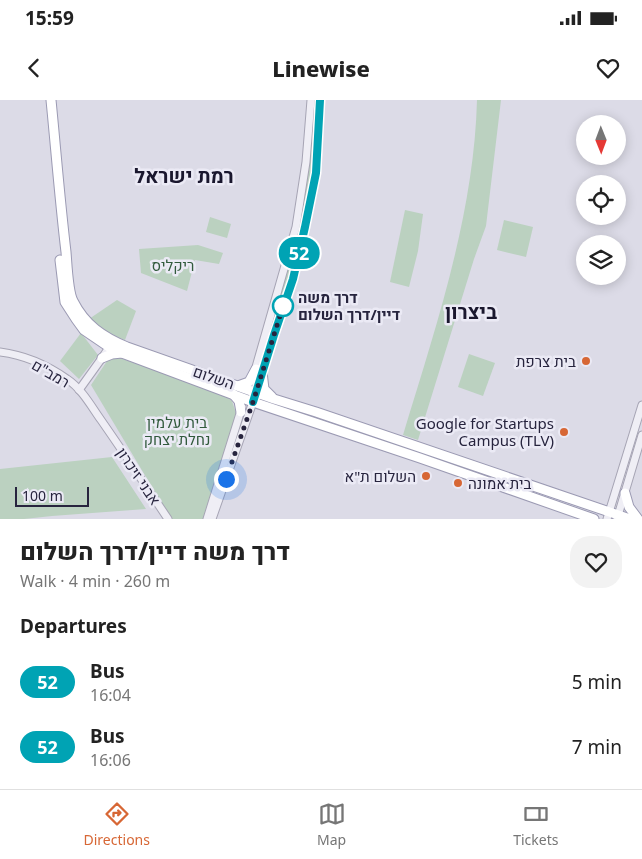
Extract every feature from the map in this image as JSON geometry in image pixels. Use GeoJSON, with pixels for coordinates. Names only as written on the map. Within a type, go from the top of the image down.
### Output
{"type":"FeatureCollection","features":[{"type":"Feature","properties":{"kind":"main road","name":"השלום"},"geometry":{"type":"LineString","coordinates":[[46,100],[62,282],[65,302],[76,319],[84,330],[111,344],[127,347],[236,390]]}},
{"type":"Feature","properties":{"kind":"main road","name":"השלום"},"geometry":{"type":"LineString","coordinates":[[51,100],[72,299],[81,314],[93,328],[122,353],[251,395],[420,458],[591,518]]}},
{"type":"Feature","properties":{"kind":"main road"},"geometry":{"type":"LineString","coordinates":[[102,358],[122,353]]}},
{"type":"Feature","properties":{"kind":"main road"},"geometry":{"type":"LineString","coordinates":[[241,412],[236,390],[249,382],[259,371]]}},
{"type":"Feature","properties":{"kind":"main road"},"geometry":{"type":"LineString","coordinates":[[259,371],[264,389],[274,399]]}},
{"type":"Feature","properties":{"kind":"main road","name":"השלום"},"geometry":{"type":"LineString","coordinates":[[251,395],[274,399],[324,414],[608,516],[630,519]]}},
{"type":"Feature","properties":{"kind":"main road"},"geometry":{"type":"LineString","coordinates":[[625,493],[629,507],[638,519]]}},
{"type":"Feature","properties":{"kind":"street"},"geometry":{"type":"LineString","coordinates":[[259,371],[296,227],[303,191],[311,100]]}},
{"type":"Feature","properties":{"kind":"street"},"geometry":{"type":"LineString","coordinates":[[212,519],[259,371],[293,279],[316,173],[320,100]]}},
{"type":"Feature","properties":{"kind":"street"},"geometry":{"type":"LineString","coordinates":[[79,390],[111,344]]}},
{"type":"Feature","properties":{"kind":"street","name":"רמב\"ם"},"geometry":{"type":"LineString","coordinates":[[0,352],[14,354],[42,364],[68,379],[79,390],[110,433]]}},
{"type":"Feature","properties":{"kind":"street"},"geometry":{"type":"LineString","coordinates":[[207,519],[241,412],[251,395]]}},
{"type":"Feature","properties":{"kind":"street"},"geometry":{"type":"LineString","coordinates":[[608,516],[642,405]]}},
{"type":"Feature","properties":{"kind":"street","name":"אבני זיכרון"},"geometry":{"type":"LineString","coordinates":[[110,433],[168,519]]}},
{"type":"Feature","properties":{"kind":"street"},"geometry":{"type":"LineString","coordinates":[[618,517],[642,435]]}},
{"type":"Feature","properties":{"kind":"green space"},"geometry":{"type":"Polygon","coordinates":[[[314,100],[317,100],[313,171],[291,278],[271,334],[274,315],[286,276],[300,217],[310,156],[314,100]]]}},
{"type":"Feature","properties":{"kind":"green space"},"geometry":{"type":"Polygon","coordinates":[[[477,100],[501,100],[486,226],[418,440],[403,435],[440,311],[461,228],[469,186],[477,100]]]}},
{"type":"Feature","properties":{"kind":"green space"},"geometry":{"type":"Polygon","coordinates":[[[405,210],[423,214],[418,251],[409,287],[390,282],[405,210]]]}},
{"type":"Feature","properties":{"kind":"green space"},"geometry":{"type":"Polygon","coordinates":[[[210,217],[231,224],[227,238],[206,232],[210,217]]]}},
{"type":"Feature","properties":{"kind":"green space"},"geometry":{"type":"Polygon","coordinates":[[[504,220],[533,227],[526,257],[497,250],[504,220]]]}},
{"type":"Feature","properties":{"kind":"green space","name":"ריקליס"},"geometry":{"type":"Polygon","coordinates":[[[198,245],[223,253],[219,264],[195,260],[187,291],[141,273],[139,249],[198,245]]]}},
{"type":"Feature","properties":{"kind":"green space"},"geometry":{"type":"Polygon","coordinates":[[[117,300],[136,311],[125,340],[112,335],[89,319],[117,300]]]}},
{"type":"Feature","properties":{"kind":"green space"},"geometry":{"type":"Polygon","coordinates":[[[81,333],[98,355],[79,379],[60,361],[81,333]]]}},
{"type":"Feature","properties":{"kind":"green space"},"geometry":{"type":"Polygon","coordinates":[[[469,354],[495,363],[483,396],[458,387],[469,354]]]}},
{"type":"Feature","properties":{"kind":"green space","name":"בית עלמין נחלת יצחק"},"geometry":{"type":"Polygon","coordinates":[[[111,355],[222,393],[232,401],[236,413],[205,519],[171,519],[91,385],[111,355]]]}},
{"type":"Feature","properties":{"kind":"green space"},"geometry":{"type":"Polygon","coordinates":[[[112,457],[146,509],[24,519],[0,519],[0,469],[112,457]]]}},
{"type":"Feature","properties":{"kind":"bus line","name":"52"},"geometry":{"type":"LineString","coordinates":[[253,402],[293,279],[305,227],[316,173],[320,100]]}},
{"type":"Feature","properties":{"kind":"place","name":"דרך משה דיין/דרך השלום"},"geometry":{"type":"Point","coordinates":[283,306]}},
{"type":"Feature","properties":{"kind":"place","name":"בית צרפת"},"geometry":{"type":"Point","coordinates":[586,361]}},
{"type":"Feature","properties":{"kind":"place","name":"Google for Startups Campus (TLV)"},"geometry":{"type":"Point","coordinates":[564,432]}},
{"type":"Feature","properties":{"kind":"place","name":"השלום ת\"א"},"geometry":{"type":"Point","coordinates":[426,476]}},
{"type":"Feature","properties":{"kind":"place","name":"בית אמונה"},"geometry":{"type":"Point","coordinates":[458,483]}},
{"type":"Feature","properties":{"kind":"district","name":"רמת ישראל"},"geometry":{"type":"Point","coordinates":[184,175]}},
{"type":"Feature","properties":{"kind":"district","name":"ביצרון"},"geometry":{"type":"Point","coordinates":[471,311]}},
{"type":"Feature","properties":{"kind":"route"},"geometry":{"type":"LineString","coordinates":[[226,479],[253,402],[284,303],[283,306]]}}]}
